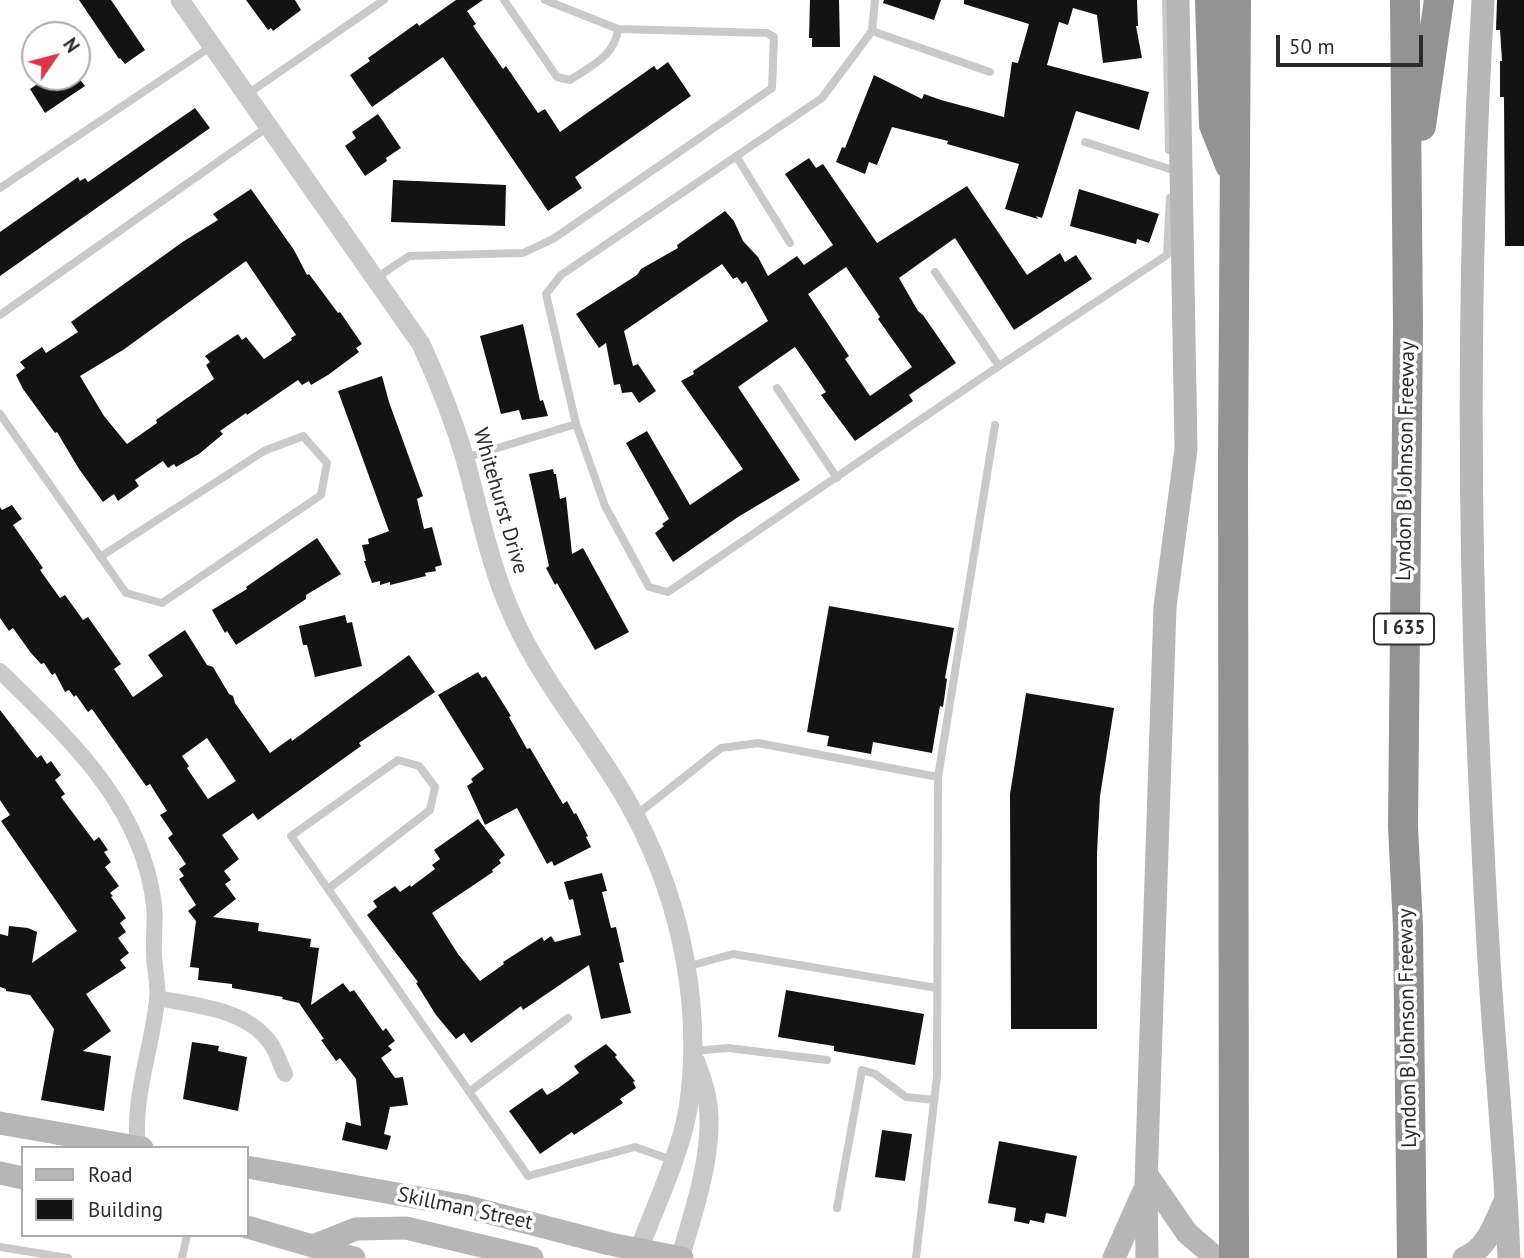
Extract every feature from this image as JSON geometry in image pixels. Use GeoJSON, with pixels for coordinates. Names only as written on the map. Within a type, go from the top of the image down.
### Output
{"type":"FeatureCollection","features":[{"type":"Feature","properties":{"kind":"highway"},"geometry":{"type":"LineString","coordinates":[[1210,0],[1214,125],[1235,178]]}},
{"type":"Feature","properties":{"kind":"highway"},"geometry":{"type":"LineString","coordinates":[[1234,1258],[1233,465],[1236,0]]}},
{"type":"Feature","properties":{"kind":"highway","name":"Lyndon B Johnson Freeway"},"geometry":{"type":"LineString","coordinates":[[1405,0],[1408,216],[1403,827],[1408,927],[1412,1258]]}},
{"type":"Feature","properties":{"kind":"highway"},"geometry":{"type":"LineString","coordinates":[[1408,216],[1439,0]]}},
{"type":"Feature","properties":{"kind":"main road"},"geometry":{"type":"LineString","coordinates":[[1147,1258],[1147,1179],[1165,607],[1186,449],[1178,0]]}},
{"type":"Feature","properties":{"kind":"main road"},"geometry":{"type":"LineString","coordinates":[[1483,0],[1475,188],[1470,460],[1492,1004],[1506,1162],[1516,1202],[1509,1258]]}},
{"type":"Feature","properties":{"kind":"main road"},"geometry":{"type":"LineString","coordinates":[[0,1123],[134,1146]]}},
{"type":"Feature","properties":{"kind":"main road","name":"Skillman Street"},"geometry":{"type":"LineString","coordinates":[[248,1167],[464,1206],[637,1253],[681,1258]]}},
{"type":"Feature","properties":{"kind":"main road"},"geometry":{"type":"LineString","coordinates":[[0,1173],[21,1178]]}},
{"type":"Feature","properties":{"kind":"main road"},"geometry":{"type":"LineString","coordinates":[[1114,1258],[1147,1179]]}},
{"type":"Feature","properties":{"kind":"main road"},"geometry":{"type":"LineString","coordinates":[[1147,1179],[1187,1233],[1216,1258]]}},
{"type":"Feature","properties":{"kind":"main road"},"geometry":{"type":"LineString","coordinates":[[1464,1258],[1476,1253],[1516,1202]]}},
{"type":"Feature","properties":{"kind":"main road"},"geometry":{"type":"LineString","coordinates":[[248,1227],[354,1258]]}},
{"type":"Feature","properties":{"kind":"main road"},"geometry":{"type":"LineString","coordinates":[[313,1246],[356,1229],[406,1228],[532,1258]]}},
{"type":"Feature","properties":{"kind":"street","name":"Whitehurst Drive"},"geometry":{"type":"LineString","coordinates":[[180,0],[421,344],[446,399],[503,595],[523,640],[635,816],[659,868],[686,967],[692,1013],[693,1051],[687,1110],[672,1160],[637,1253]]}},
{"type":"Feature","properties":{"kind":"street"},"geometry":{"type":"LineString","coordinates":[[0,671],[77,747],[120,804],[143,856],[154,905],[158,998],[135,1125],[140,1146]]}},
{"type":"Feature","properties":{"kind":"street"},"geometry":{"type":"LineString","coordinates":[[158,998],[225,1012],[250,1024],[271,1044],[285,1074]]}},
{"type":"Feature","properties":{"kind":"street","name":"Whitehurst Drive"},"geometry":{"type":"LineString","coordinates":[[681,1258],[709,1139],[707,1099],[693,1051]]}},
{"type":"Feature","properties":{"kind":"lane"},"geometry":{"type":"LineString","coordinates":[[246,95],[384,0]]}},
{"type":"Feature","properties":{"kind":"lane"},"geometry":{"type":"LineString","coordinates":[[504,0],[556,77],[570,80],[610,52],[617,42],[618,29]]}},
{"type":"Feature","properties":{"kind":"lane"},"geometry":{"type":"LineString","coordinates":[[376,278],[409,256],[523,253],[553,239],[772,88],[774,37],[767,33],[618,29],[545,0]]}},
{"type":"Feature","properties":{"kind":"lane"},"geometry":{"type":"LineString","coordinates":[[874,0],[872,31],[822,98],[561,275],[546,294],[576,424],[605,506],[649,587],[668,592],[999,366],[1167,256],[1170,192]]}},
{"type":"Feature","properties":{"kind":"lane"},"geometry":{"type":"LineString","coordinates":[[1166,0],[1170,181]]}},
{"type":"Feature","properties":{"kind":"lane"},"geometry":{"type":"LineString","coordinates":[[872,31],[990,72]]}},
{"type":"Feature","properties":{"kind":"lane"},"geometry":{"type":"LineString","coordinates":[[0,188],[212,47]]}},
{"type":"Feature","properties":{"kind":"lane"},"geometry":{"type":"LineString","coordinates":[[0,315],[269,125]]}},
{"type":"Feature","properties":{"kind":"lane"},"geometry":{"type":"LineString","coordinates":[[1085,142],[1170,169]]}},
{"type":"Feature","properties":{"kind":"lane"},"geometry":{"type":"LineString","coordinates":[[736,156],[790,243]]}},
{"type":"Feature","properties":{"kind":"lane"},"geometry":{"type":"LineString","coordinates":[[935,272],[999,366]]}},
{"type":"Feature","properties":{"kind":"lane"},"geometry":{"type":"LineString","coordinates":[[777,388],[837,478]]}},
{"type":"Feature","properties":{"kind":"lane"},"geometry":{"type":"LineString","coordinates":[[0,414],[100,557],[126,593],[162,603],[321,495],[327,463],[303,436],[264,451],[100,557]]}},
{"type":"Feature","properties":{"kind":"lane"},"geometry":{"type":"LineString","coordinates":[[465,458],[576,424]]}},
{"type":"Feature","properties":{"kind":"lane"},"geometry":{"type":"LineString","coordinates":[[916,1258],[937,1076],[937,777],[995,425]]}},
{"type":"Feature","properties":{"kind":"lane"},"geometry":{"type":"LineString","coordinates":[[635,816],[721,748],[758,743],[937,777]]}},
{"type":"Feature","properties":{"kind":"lane"},"geometry":{"type":"LineString","coordinates":[[328,889],[430,810],[435,787],[419,766],[398,760],[291,836],[528,1176],[635,1147],[672,1160]]}},
{"type":"Feature","properties":{"kind":"lane"},"geometry":{"type":"LineString","coordinates":[[686,967],[733,954],[937,988]]}},
{"type":"Feature","properties":{"kind":"lane"},"geometry":{"type":"LineString","coordinates":[[469,1092],[568,1018]]}},
{"type":"Feature","properties":{"kind":"lane"},"geometry":{"type":"LineString","coordinates":[[693,1051],[727,1048],[827,1060]]}},
{"type":"Feature","properties":{"kind":"lane"},"geometry":{"type":"LineString","coordinates":[[837,1208],[862,1070],[874,1074],[906,1097],[934,1100]]}},
{"type":"Feature","properties":{"kind":"lane"},"geometry":{"type":"LineString","coordinates":[[182,1258],[187,1237]]}},
{"type":"Feature","properties":{"kind":"lane"},"geometry":{"type":"LineString","coordinates":[[0,1247],[68,1258]]}},
{"type":"Feature","properties":{"kind":"building"},"geometry":{"type":"Polygon","coordinates":[[[79,0],[111,0],[145,50],[125,64],[79,0]]]}},
{"type":"Feature","properties":{"kind":"building"},"geometry":{"type":"Polygon","coordinates":[[[246,0],[295,0],[301,10],[273,31],[271,28],[268,30],[246,0]]]}},
{"type":"Feature","properties":{"kind":"building"},"geometry":{"type":"Polygon","coordinates":[[[456,0],[483,0],[467,11],[476,24],[473,26],[503,69],[506,66],[538,113],[545,109],[560,132],[654,66],[657,70],[668,62],[691,96],[575,177],[582,188],[548,211],[443,57],[372,107],[350,75],[370,61],[368,58],[417,23],[419,26],[456,0]]]}},
{"type":"Feature","properties":{"kind":"building"},"geometry":{"type":"Polygon","coordinates":[[[810,0],[839,0],[840,47],[812,47],[812,38],[809,38],[810,0]]]}},
{"type":"Feature","properties":{"kind":"building"},"geometry":{"type":"Polygon","coordinates":[[[884,0],[941,0],[934,20],[883,3],[884,0]]]}},
{"type":"Feature","properties":{"kind":"building"},"geometry":{"type":"Polygon","coordinates":[[[964,0],[1137,0],[1136,26],[1142,58],[1103,63],[1097,15],[1073,8],[1068,25],[1059,22],[1047,65],[1149,92],[1139,130],[1076,111],[1042,218],[1005,209],[1019,164],[947,144],[948,141],[892,127],[877,165],[869,162],[865,174],[836,162],[842,147],[845,148],[874,75],[922,99],[924,94],[1004,117],[1012,62],[1018,63],[1029,24],[964,4],[964,0]]]}},
{"type":"Feature","properties":{"kind":"building"},"geometry":{"type":"Polygon","coordinates":[[[1497,0],[1524,0],[1524,246],[1505,246],[1504,97],[1500,97],[1502,61],[1500,30],[1496,30],[1497,0]]]}},
{"type":"Feature","properties":{"kind":"building"},"geometry":{"type":"Polygon","coordinates":[[[31,91],[78,91],[45,113],[31,91]]]}},
{"type":"Feature","properties":{"kind":"building"},"geometry":{"type":"Polygon","coordinates":[[[195,108],[210,128],[0,276],[0,232],[78,177],[80,181],[85,178],[88,182],[195,108]]]}},
{"type":"Feature","properties":{"kind":"building"},"geometry":{"type":"Polygon","coordinates":[[[378,114],[401,148],[365,176],[345,146],[356,138],[352,132],[378,114]]]}},
{"type":"Feature","properties":{"kind":"building"},"geometry":{"type":"Polygon","coordinates":[[[809,158],[816,168],[823,164],[877,243],[967,186],[1027,275],[1060,253],[1065,262],[1076,255],[1092,279],[1014,330],[955,238],[899,278],[918,311],[956,363],[909,395],[913,401],[855,441],[821,395],[826,392],[795,347],[755,375],[738,387],[800,480],[738,517],[673,562],[655,533],[669,519],[626,443],[647,431],[690,505],[743,469],[681,381],[768,321],[746,281],[742,284],[737,277],[733,279],[722,264],[624,331],[633,366],[638,364],[656,391],[639,403],[632,392],[622,393],[620,384],[614,385],[606,343],[599,348],[576,314],[637,275],[641,269],[678,248],[677,245],[725,211],[734,221],[743,241],[758,257],[768,276],[797,256],[804,265],[833,245],[785,174],[809,158]],[[846,267],[808,294],[849,356],[845,359],[870,396],[912,367],[878,319],[880,317],[846,267]]]}},
{"type":"Feature","properties":{"kind":"building"},"geometry":{"type":"Polygon","coordinates":[[[393,180],[506,185],[505,226],[391,222],[393,180]]]}},
{"type":"Feature","properties":{"kind":"building"},"geometry":{"type":"Polygon","coordinates":[[[251,189],[294,250],[307,275],[309,274],[338,313],[340,312],[362,344],[356,348],[359,352],[311,385],[309,381],[302,385],[298,380],[247,415],[246,413],[220,431],[223,434],[199,454],[176,467],[174,464],[168,468],[163,461],[135,480],[139,486],[118,501],[114,494],[103,502],[57,432],[55,433],[23,389],[16,375],[25,368],[20,362],[42,347],[46,353],[78,332],[71,322],[184,241],[218,220],[213,214],[251,189]],[[246,261],[123,350],[80,376],[104,416],[127,444],[214,379],[206,365],[210,362],[205,356],[238,334],[242,340],[246,337],[264,359],[296,335],[246,261]]]}},
{"type":"Feature","properties":{"kind":"building"},"geometry":{"type":"Polygon","coordinates":[[[1079,189],[1159,214],[1149,243],[1137,239],[1136,244],[1070,226],[1079,189]]]}},
{"type":"Feature","properties":{"kind":"building"},"geometry":{"type":"Polygon","coordinates":[[[523,324],[540,401],[543,400],[548,416],[522,420],[519,410],[501,414],[480,336],[523,324]]]}},
{"type":"Feature","properties":{"kind":"building"},"geometry":{"type":"Polygon","coordinates":[[[382,376],[423,496],[417,499],[424,529],[432,527],[442,565],[435,567],[436,571],[425,573],[426,576],[390,585],[390,582],[380,585],[380,581],[372,583],[364,561],[362,545],[369,544],[368,539],[389,531],[338,391],[382,376]]]}},
{"type":"Feature","properties":{"kind":"building"},"geometry":{"type":"Polygon","coordinates":[[[553,469],[560,499],[566,497],[572,554],[583,548],[629,632],[595,650],[546,568],[549,566],[529,474],[553,469]]]}},
{"type":"Feature","properties":{"kind":"building"},"geometry":{"type":"Polygon","coordinates":[[[12,505],[22,519],[13,525],[43,568],[40,570],[60,598],[65,595],[83,620],[88,617],[121,664],[114,669],[133,697],[163,676],[148,655],[185,630],[270,753],[291,738],[292,741],[409,655],[435,692],[359,743],[361,746],[258,820],[253,813],[222,835],[239,859],[224,871],[231,880],[225,884],[236,899],[213,917],[259,923],[258,931],[311,939],[310,947],[319,948],[311,1005],[343,983],[350,992],[354,990],[383,1031],[386,1028],[395,1041],[388,1046],[392,1050],[381,1058],[395,1078],[403,1077],[408,1105],[390,1107],[384,1134],[391,1136],[387,1150],[342,1140],[346,1122],[361,1126],[356,1079],[340,1058],[336,1061],[299,1003],[282,999],[283,997],[232,988],[232,984],[198,980],[199,968],[190,967],[196,921],[188,911],[196,905],[179,879],[184,876],[179,869],[186,864],[168,838],[173,834],[160,815],[167,811],[150,784],[146,786],[92,709],[88,712],[76,695],[74,697],[69,690],[65,692],[55,673],[52,675],[44,663],[41,664],[13,628],[9,631],[0,618],[0,507],[2,510],[12,505]],[[207,738],[182,756],[208,799],[236,781],[207,738]]]}},
{"type":"Feature","properties":{"kind":"building"},"geometry":{"type":"Polygon","coordinates":[[[317,538],[341,574],[306,595],[306,599],[236,645],[227,631],[225,633],[212,610],[247,589],[246,587],[317,538]]]}},
{"type":"Feature","properties":{"kind":"building"},"geometry":{"type":"Polygon","coordinates":[[[829,606],[954,628],[943,707],[940,706],[932,753],[873,742],[871,754],[827,746],[829,736],[807,732],[829,606]]]}},
{"type":"Feature","properties":{"kind":"building"},"geometry":{"type":"Polygon","coordinates":[[[345,615],[347,623],[352,622],[362,666],[315,677],[299,626],[345,615]]]}},
{"type":"Feature","properties":{"kind":"building"},"geometry":{"type":"Polygon","coordinates":[[[478,672],[482,678],[486,676],[511,716],[509,717],[527,749],[530,748],[563,804],[567,801],[574,814],[576,813],[588,836],[586,837],[591,847],[554,866],[552,861],[547,864],[517,808],[485,825],[467,786],[473,782],[471,779],[484,769],[438,695],[478,672]]]}},
{"type":"Feature","properties":{"kind":"building"},"geometry":{"type":"Polygon","coordinates":[[[1026,693],[1114,708],[1100,796],[1097,853],[1097,1029],[1011,1029],[1010,794],[1026,693]]]}},
{"type":"Feature","properties":{"kind":"building"},"geometry":{"type":"Polygon","coordinates":[[[0,710],[37,758],[41,755],[47,764],[51,761],[61,775],[55,780],[65,794],[61,797],[94,841],[99,837],[108,850],[104,852],[111,862],[105,867],[119,886],[110,893],[126,918],[120,923],[126,932],[118,938],[129,953],[120,960],[126,968],[86,994],[111,1031],[83,1051],[111,1056],[104,1111],[41,1100],[54,1029],[30,995],[6,991],[0,987],[0,934],[8,936],[9,926],[37,932],[32,963],[77,931],[1,821],[10,815],[0,800],[0,710]]]}},
{"type":"Feature","properties":{"kind":"building"},"geometry":{"type":"Polygon","coordinates":[[[478,819],[505,855],[493,872],[432,913],[458,954],[480,981],[504,964],[503,962],[542,937],[544,941],[551,936],[555,942],[581,935],[573,899],[569,900],[564,882],[602,873],[607,891],[602,892],[611,928],[616,927],[624,962],[619,963],[631,1013],[601,1019],[589,965],[523,1010],[521,1006],[471,1043],[464,1033],[456,1039],[436,1015],[416,983],[418,982],[367,915],[377,907],[373,901],[395,886],[400,892],[435,869],[432,865],[440,859],[434,850],[478,819]]]}},
{"type":"Feature","properties":{"kind":"building"},"geometry":{"type":"Polygon","coordinates":[[[786,990],[924,1014],[915,1065],[834,1051],[834,1046],[778,1037],[786,990]]]}},
{"type":"Feature","properties":{"kind":"building"},"geometry":{"type":"Polygon","coordinates":[[[192,1042],[219,1046],[218,1051],[247,1057],[238,1111],[183,1099],[192,1042]]]}},
{"type":"Feature","properties":{"kind":"building"},"geometry":{"type":"Polygon","coordinates":[[[606,1044],[635,1081],[633,1082],[636,1088],[620,1099],[623,1103],[540,1154],[509,1111],[542,1088],[547,1095],[557,1089],[579,1073],[574,1066],[606,1044]]]}},
{"type":"Feature","properties":{"kind":"building"},"geometry":{"type":"Polygon","coordinates":[[[882,1130],[912,1134],[905,1181],[875,1177],[882,1130]]]}},
{"type":"Feature","properties":{"kind":"building"},"geometry":{"type":"Polygon","coordinates":[[[999,1141],[1077,1156],[1066,1217],[1046,1213],[1044,1223],[1030,1220],[1029,1224],[1014,1221],[1016,1208],[988,1203],[999,1141]]]}}]}
